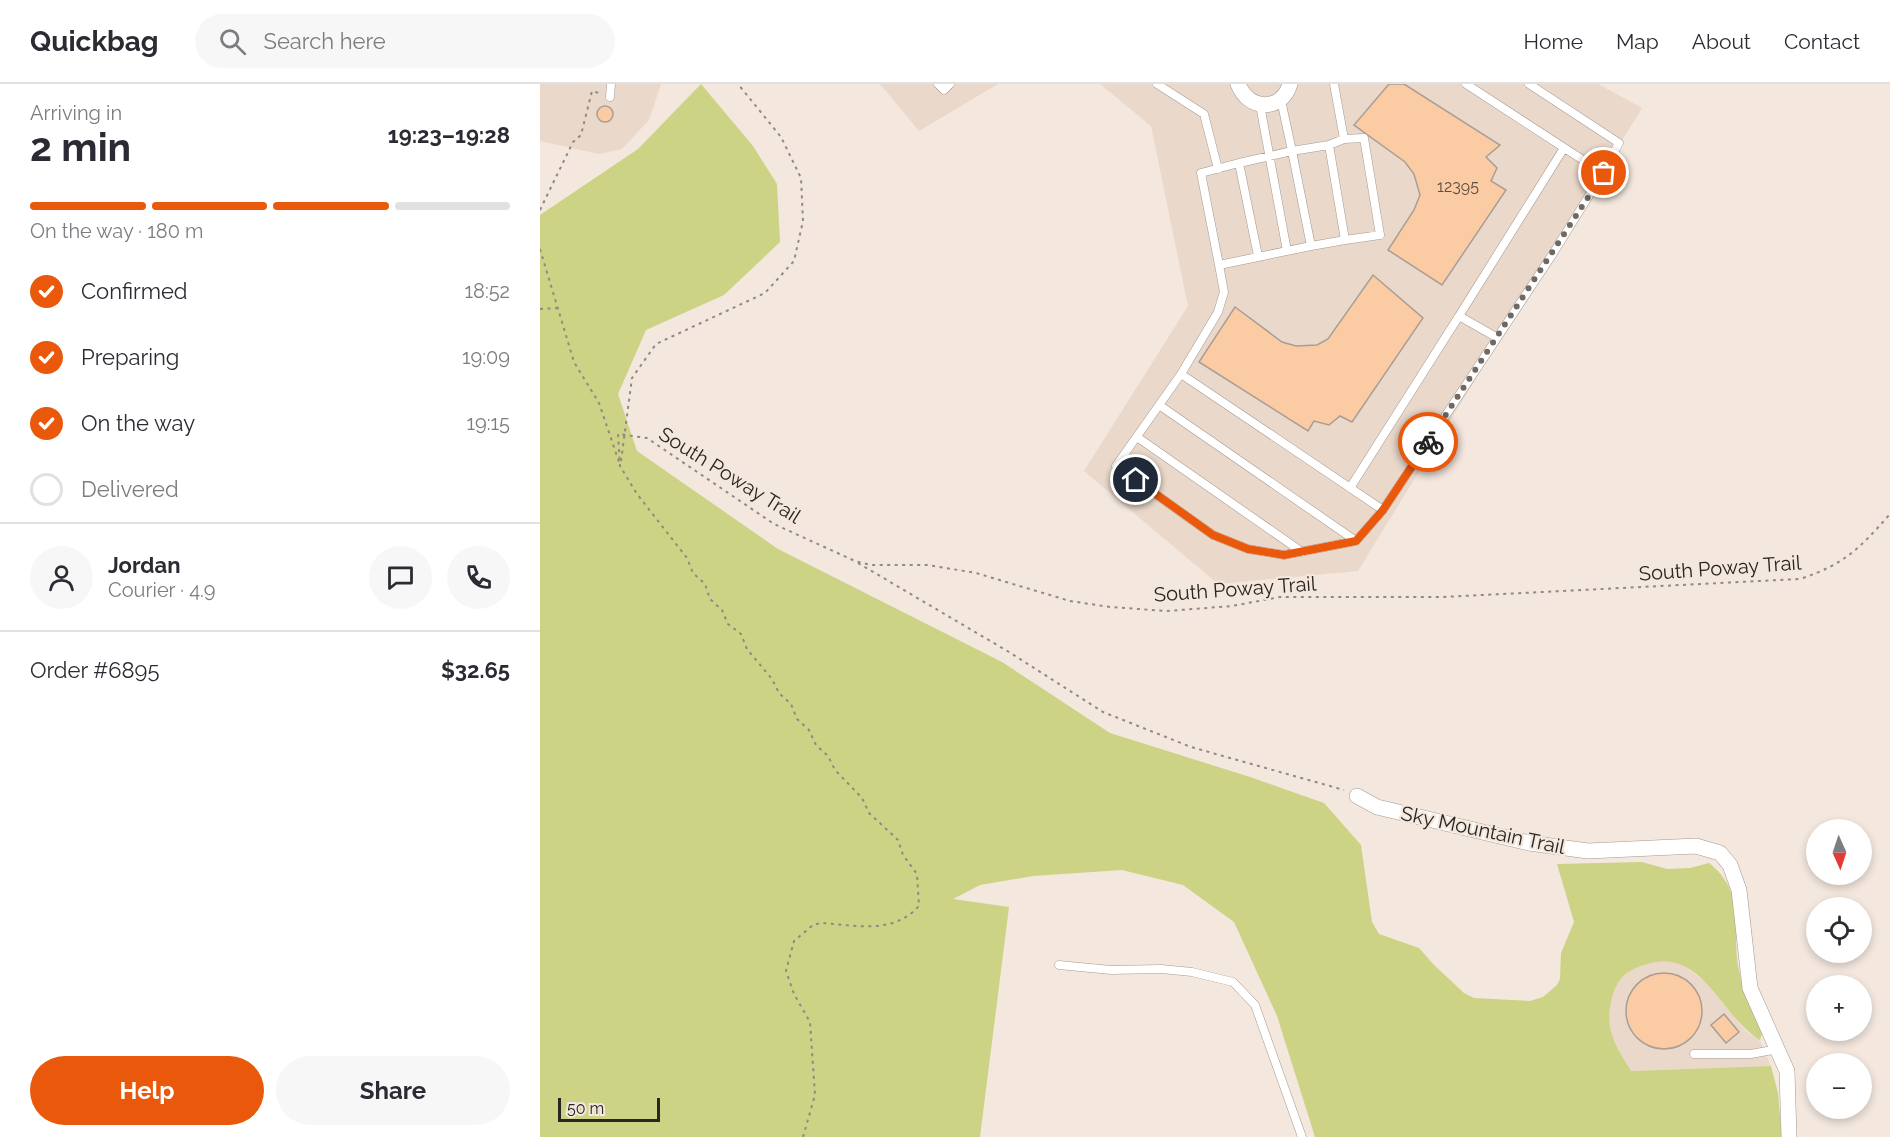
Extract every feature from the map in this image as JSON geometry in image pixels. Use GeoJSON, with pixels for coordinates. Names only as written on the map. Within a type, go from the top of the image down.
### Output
{"type":"FeatureCollection","features":[{"type":"Feature","properties":{"kind":"street"},"geometry":{"type":"LineString","coordinates":[[1238,84],[1246,98],[1260,105],[1275,104],[1281,100],[1290,84]]}},
{"type":"Feature","properties":{"kind":"street","name":"Sky Mountain Trail"},"geometry":{"type":"LineString","coordinates":[[1352,793],[1377,807],[1528,843],[1588,851],[1696,846],[1720,853],[1730,865],[1737,880],[1743,912],[1745,957],[1750,988],[1778,1049]]}},
{"type":"Feature","properties":{"kind":"street"},"geometry":{"type":"LineString","coordinates":[[1778,1049],[1787,1071],[1789,1137]]}},
{"type":"Feature","properties":{"kind":"lane"},"geometry":{"type":"LineString","coordinates":[[610,97],[611,84]]}},
{"type":"Feature","properties":{"kind":"lane"},"geometry":{"type":"LineString","coordinates":[[938,84],[944,90],[950,84]]}},
{"type":"Feature","properties":{"kind":"lane"},"geometry":{"type":"LineString","coordinates":[[1157,84],[1204,114],[1218,169]]}},
{"type":"Feature","properties":{"kind":"lane"},"geometry":{"type":"LineString","coordinates":[[1334,84],[1344,139]]}},
{"type":"Feature","properties":{"kind":"lane"},"geometry":{"type":"LineString","coordinates":[[1466,84],[1604,173]]}},
{"type":"Feature","properties":{"kind":"lane"},"geometry":{"type":"LineString","coordinates":[[1219,265],[1311,246],[1380,235],[1365,138],[1344,139],[1329,145],[1269,156],[1201,173],[1224,292],[1218,312],[1181,374],[1116,466],[1213,535],[1248,549],[1284,555],[1356,541],[1383,510],[1554,252],[1604,173],[1619,143],[1529,84]]}},
{"type":"Feature","properties":{"kind":"lane"},"geometry":{"type":"LineString","coordinates":[[1281,100],[1311,246]]}},
{"type":"Feature","properties":{"kind":"lane"},"geometry":{"type":"LineString","coordinates":[[1260,105],[1287,251]]}},
{"type":"Feature","properties":{"kind":"lane"},"geometry":{"type":"LineString","coordinates":[[1329,145],[1345,240]]}},
{"type":"Feature","properties":{"kind":"lane"},"geometry":{"type":"LineString","coordinates":[[1350,488],[1564,148]]}},
{"type":"Feature","properties":{"kind":"lane"},"geometry":{"type":"LineString","coordinates":[[1239,164],[1258,256]]}},
{"type":"Feature","properties":{"kind":"lane"},"geometry":{"type":"LineString","coordinates":[[1459,316],[1496,337]]}},
{"type":"Feature","properties":{"kind":"lane"},"geometry":{"type":"LineString","coordinates":[[1181,374],[1383,510]]}},
{"type":"Feature","properties":{"kind":"lane"},"geometry":{"type":"LineString","coordinates":[[1159,405],[1356,541]]}},
{"type":"Feature","properties":{"kind":"lane"},"geometry":{"type":"LineString","coordinates":[[1137,436],[1302,552]]}},
{"type":"Feature","properties":{"kind":"lane"},"geometry":{"type":"LineString","coordinates":[[1059,965],[1111,970],[1161,969],[1192,972],[1233,982],[1255,1005],[1302,1137]]}},
{"type":"Feature","properties":{"kind":"lane"},"geometry":{"type":"LineString","coordinates":[[1694,1054],[1751,1054],[1778,1049]]}},
{"type":"Feature","properties":{"kind":"path"},"geometry":{"type":"LineString","coordinates":[[620,466],[632,378],[656,344],[765,293],[794,261],[803,221],[801,178],[781,136],[738,84]]}},
{"type":"Feature","properties":{"kind":"path"},"geometry":{"type":"LineString","coordinates":[[540,210],[573,142],[581,135],[592,91],[610,97]]}},
{"type":"Feature","properties":{"kind":"path"},"geometry":{"type":"LineString","coordinates":[[540,249],[574,362],[599,403],[620,466],[637,494],[687,558],[693,573],[705,584],[710,599],[722,610],[728,624],[741,634],[747,649],[772,679],[779,693],[791,704],[797,719],[809,730],[816,745],[828,756],[835,770],[862,798],[869,813],[898,840],[903,855],[917,874],[919,906],[908,918],[885,926],[821,923],[813,926],[794,941],[786,971],[794,994],[810,1022],[815,1095],[803,1137]]}},
{"type":"Feature","properties":{"kind":"path"},"geometry":{"type":"LineString","coordinates":[[540,309],[558,308]]}},
{"type":"Feature","properties":{"kind":"path"},"geometry":{"type":"LineString","coordinates":[[620,466],[618,434],[624,435]]}},
{"type":"Feature","properties":{"kind":"path","name":"South Poway Trail"},"geometry":{"type":"LineString","coordinates":[[624,435],[646,438],[774,524],[855,561],[871,565],[928,565],[976,573],[1070,601],[1167,610],[1232,606],[1280,597],[1442,597],[1800,579],[1823,571],[1858,551],[1890,514]]}},
{"type":"Feature","properties":{"kind":"path"},"geometry":{"type":"LineString","coordinates":[[855,561],[1009,652],[1103,712],[1191,747],[1352,793]]}},
{"type":"Feature","properties":{"kind":"shaded area"},"geometry":{"type":"Polygon","coordinates":[[[540,84],[661,84],[649,120],[622,149],[599,154],[540,141],[540,84]]]}},
{"type":"Feature","properties":{"kind":"shaded area"},"geometry":{"type":"Polygon","coordinates":[[[880,84],[998,84],[919,131],[880,84]]]}},
{"type":"Feature","properties":{"kind":"shaded area"},"geometry":{"type":"Polygon","coordinates":[[[1100,84],[1598,84],[1642,108],[1358,571],[1218,584],[1084,471],[1188,306],[1151,126],[1100,84]]]}},
{"type":"Feature","properties":{"kind":"shaded area"},"geometry":{"type":"Polygon","coordinates":[[[1666,961],[1681,964],[1705,981],[1747,1032],[1759,1039],[1771,1066],[1630,1071],[1613,1042],[1608,1013],[1612,997],[1618,981],[1632,969],[1651,962],[1666,961]]]}},
{"type":"Feature","properties":{"kind":"green space"},"geometry":{"type":"Polygon","coordinates":[[[701,84],[753,146],[777,184],[780,242],[724,295],[646,330],[618,394],[637,451],[778,549],[1002,662],[1110,733],[1324,803],[1361,845],[1372,922],[1379,934],[1419,948],[1464,993],[1474,998],[1530,1001],[1543,997],[1557,985],[1560,979],[1561,953],[1574,922],[1557,864],[1642,862],[1667,869],[1690,868],[1709,863],[1729,887],[1733,899],[1739,970],[1748,1001],[1763,1030],[1760,1040],[1745,1028],[1694,972],[1679,964],[1662,962],[1636,968],[1620,980],[1610,1005],[1612,1034],[1631,1071],[1771,1066],[1778,1093],[1782,1137],[1315,1137],[1277,1016],[1234,922],[1183,885],[1122,870],[1033,876],[980,885],[953,899],[1009,907],[980,1137],[540,1137],[540,215],[638,149],[701,84]]]}},
{"type":"Feature","properties":{"kind":"building"},"geometry":{"type":"Polygon","coordinates":[[[1389,84],[1404,84],[1500,145],[1486,157],[1497,168],[1491,181],[1506,190],[1442,285],[1388,250],[1414,210],[1420,195],[1414,174],[1405,162],[1354,125],[1389,84]]]}},
{"type":"Feature","properties":{"kind":"building"},"geometry":{"type":"Polygon","coordinates":[[[602,106],[608,106],[613,114],[611,120],[602,122],[597,117],[597,111],[602,106]]]}},
{"type":"Feature","properties":{"kind":"building"},"geometry":{"type":"Polygon","coordinates":[[[1373,275],[1423,318],[1352,422],[1340,416],[1329,425],[1314,421],[1308,431],[1199,362],[1235,307],[1282,342],[1296,346],[1317,345],[1328,339],[1373,275]]]}},
{"type":"Feature","properties":{"kind":"building"},"geometry":{"type":"Polygon","coordinates":[[[1664,973],[1678,976],[1691,984],[1699,997],[1702,1011],[1699,1025],[1691,1038],[1678,1046],[1664,1049],[1650,1046],[1637,1038],[1629,1025],[1626,1011],[1629,997],[1637,984],[1650,976],[1664,973]]]}},
{"type":"Feature","properties":{"kind":"building"},"geometry":{"type":"Polygon","coordinates":[[[1724,1014],[1739,1032],[1726,1043],[1711,1025],[1724,1014]]]}},
{"type":"Feature","properties":{"kind":"way so far"},"geometry":{"type":"LineString","coordinates":[[1428,442],[1604,173]]}},
{"type":"Feature","properties":{"kind":"route"},"geometry":{"type":"LineString","coordinates":[[1136,480],[1213,535],[1248,549],[1284,555],[1356,541],[1383,510],[1428,442]]}}]}
